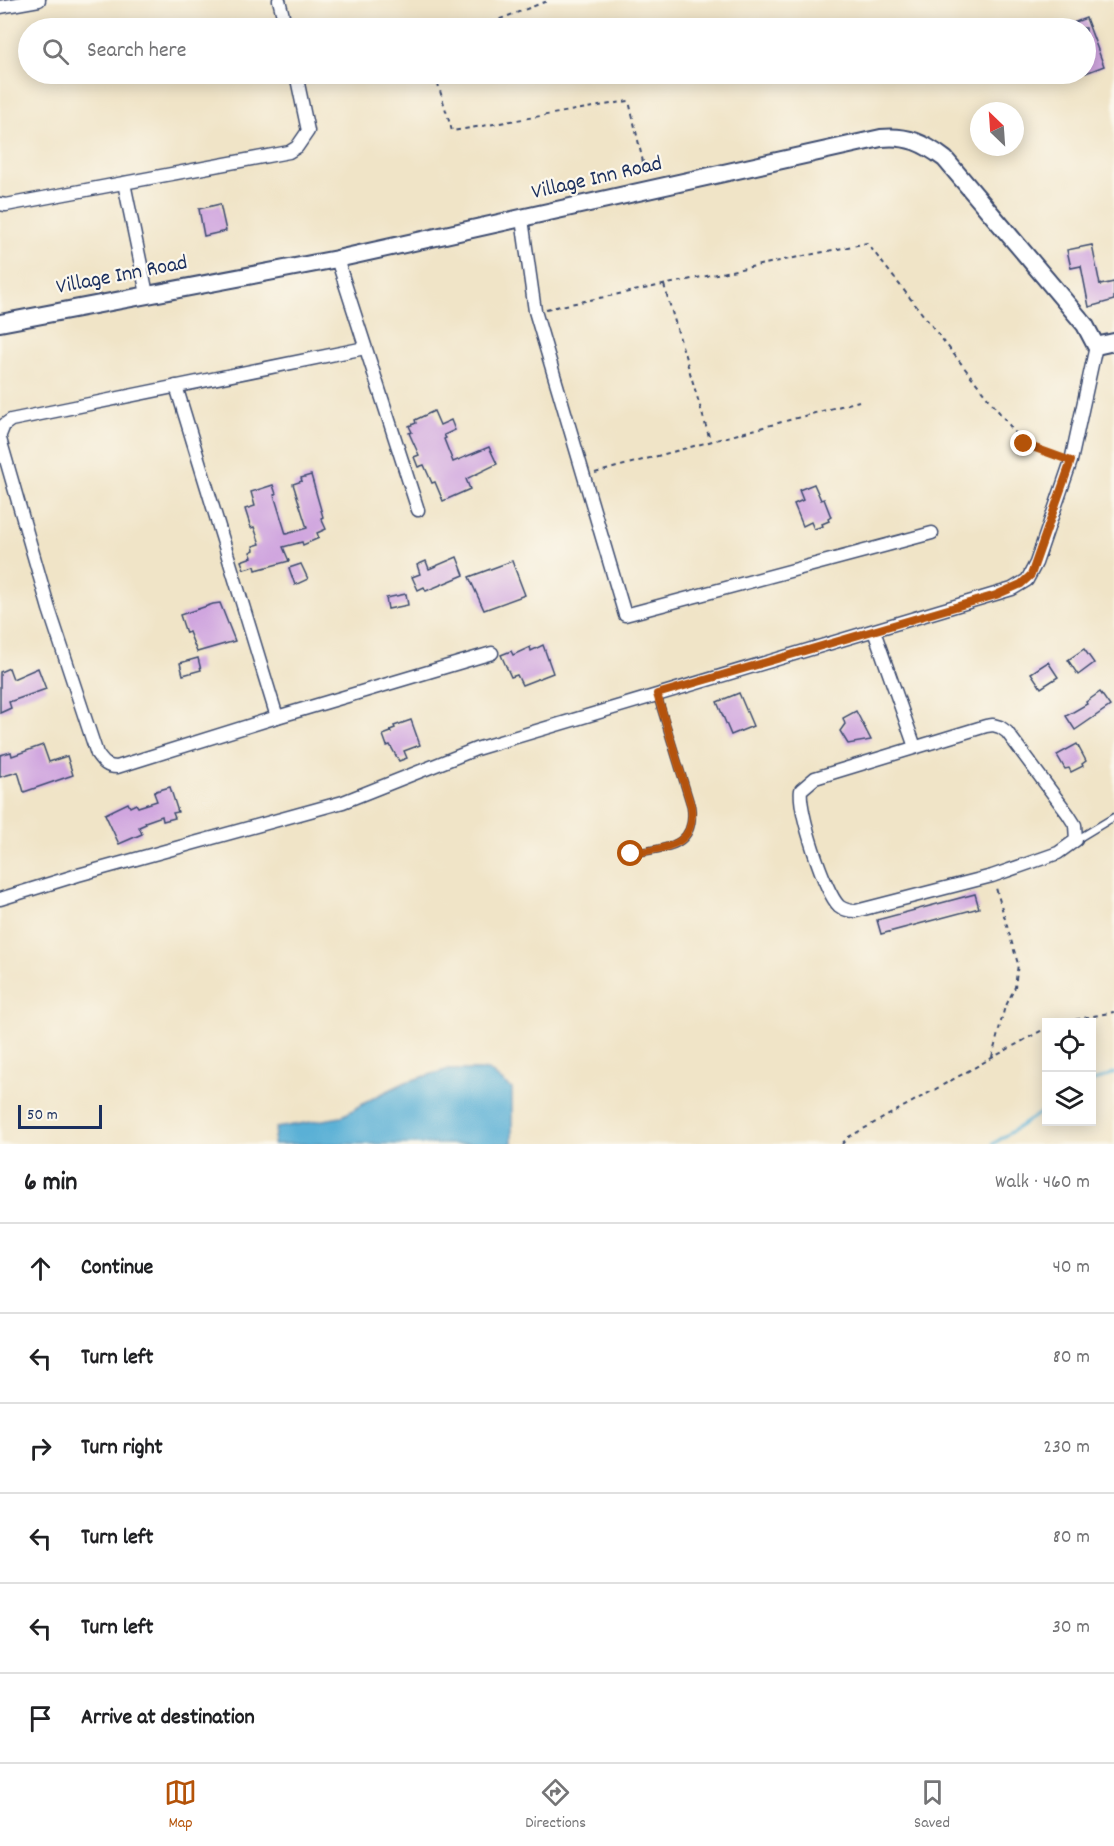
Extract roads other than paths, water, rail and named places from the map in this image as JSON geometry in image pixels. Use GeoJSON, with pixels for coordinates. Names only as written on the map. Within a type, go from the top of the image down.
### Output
{"type":"FeatureCollection","features":[{"type":"Feature","properties":{"kind":"street"},"geometry":{"type":"LineString","coordinates":[[0,7],[39,0]]}},
{"type":"Feature","properties":{"kind":"street"},"geometry":{"type":"LineString","coordinates":[[279,0],[284,18]]}},
{"type":"Feature","properties":{"kind":"street"},"geometry":{"type":"LineString","coordinates":[[0,204],[6,205],[289,152],[297,147],[308,131],[299,84]]}},
{"type":"Feature","properties":{"kind":"street","name":"Village Inn Road"},"geometry":{"type":"LineString","coordinates":[[0,323],[337,259],[881,138],[896,137],[919,142],[930,147],[945,159],[1086,325],[1096,346]]}},
{"type":"Feature","properties":{"kind":"street"},"geometry":{"type":"LineString","coordinates":[[124,183],[147,294]]}},
{"type":"Feature","properties":{"kind":"street"},"geometry":{"type":"LineString","coordinates":[[522,219],[535,311],[625,615],[932,533]]}},
{"type":"Feature","properties":{"kind":"street"},"geometry":{"type":"LineString","coordinates":[[337,259],[418,510]]}},
{"type":"Feature","properties":{"kind":"street"},"geometry":{"type":"LineString","coordinates":[[0,899],[78,875],[342,802],[476,749],[1012,589],[1027,580],[1036,563],[1071,461],[1096,346],[1114,342]]}},
{"type":"Feature","properties":{"kind":"street"},"geometry":{"type":"LineString","coordinates":[[365,348],[11,420],[4,425],[0,437],[49,609],[97,753],[103,763],[109,767],[117,767],[492,653]]}},
{"type":"Feature","properties":{"kind":"street"},"geometry":{"type":"LineString","coordinates":[[176,386],[277,717]]}},
{"type":"Feature","properties":{"kind":"street"},"geometry":{"type":"LineString","coordinates":[[874,631],[915,747]]}},
{"type":"Feature","properties":{"kind":"street"},"geometry":{"type":"LineString","coordinates":[[986,726],[1000,727],[1007,732],[1075,825],[1076,840],[1058,853],[992,876],[856,911],[843,909],[824,879],[804,818],[800,801],[801,790],[816,778],[986,726]]}},
{"type":"Feature","properties":{"kind":"lane"},"geometry":{"type":"LineString","coordinates":[[631,854],[662,848],[683,840],[690,832],[692,825],[691,806],[657,694]]}},
{"type":"Feature","properties":{"kind":"lane"},"geometry":{"type":"LineString","coordinates":[[1076,840],[1114,817]]}},
{"type":"Feature","properties":{"kind":"water"},"geometry":{"type":"Polygon","coordinates":[[[446,1070],[488,1070],[512,1089],[512,1144],[273,1144],[276,1128],[341,1117],[406,1082],[446,1070]]]}},
{"type":"Feature","properties":{"kind":"waterway"},"geometry":{"type":"LineString","coordinates":[[1096,1080],[1114,1073]]}},
{"type":"Feature","properties":{"kind":"waterway"},"geometry":{"type":"LineString","coordinates":[[993,1144],[1042,1112]]}}]}
